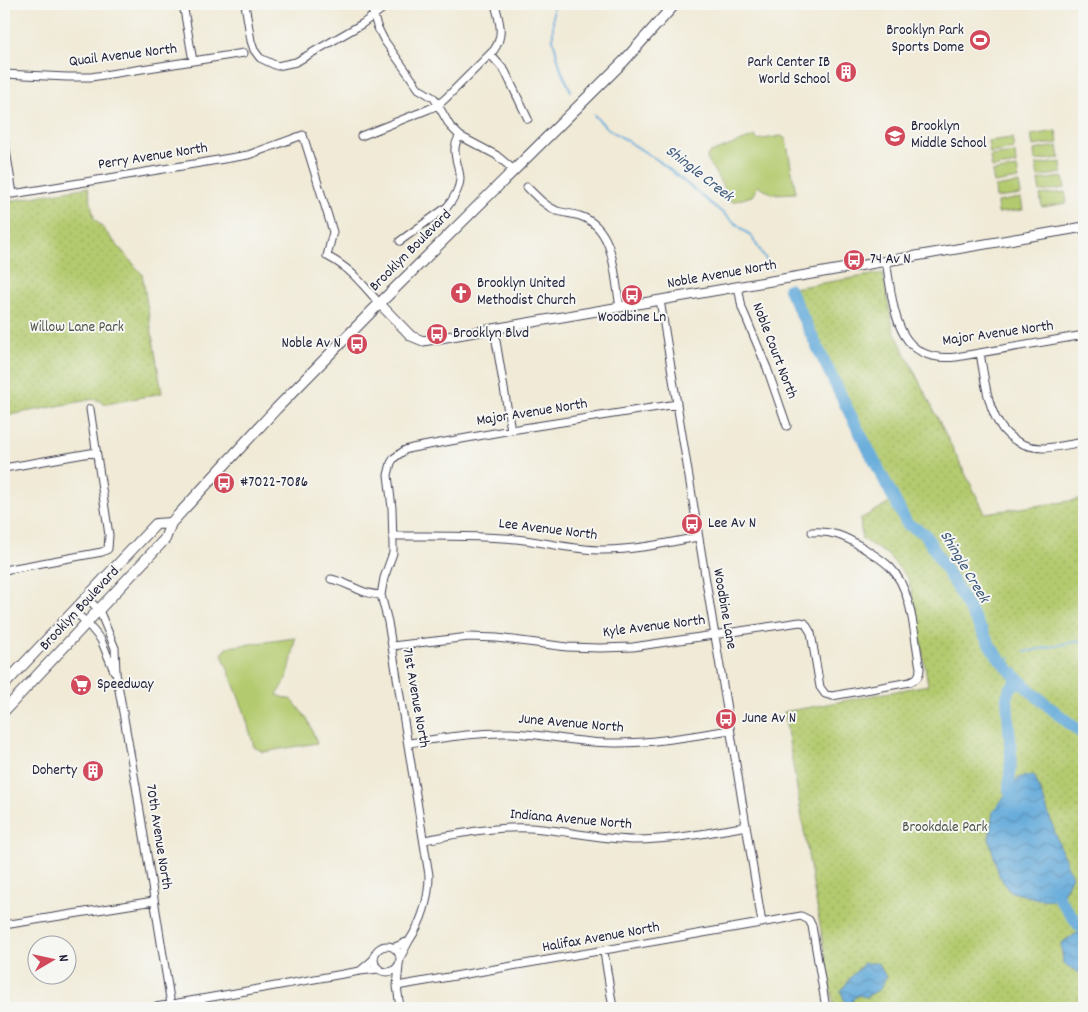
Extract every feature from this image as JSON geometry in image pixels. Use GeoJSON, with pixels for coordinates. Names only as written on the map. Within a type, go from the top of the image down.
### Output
{"type":"FeatureCollection","features":[{"type":"Feature","properties":{"kind":"main road","name":"Brooklyn Boulevard"},"geometry":{"type":"LineString","coordinates":[[4,711],[165,539],[172,523],[276,409],[624,61],[674,4]]}},
{"type":"Feature","properties":{"kind":"main road","name":"Brooklyn Boulevard"},"geometry":{"type":"LineString","coordinates":[[4,685],[156,524],[172,523]]}},
{"type":"Feature","properties":{"kind":"street"},"geometry":{"type":"LineString","coordinates":[[183,4],[192,61]]}},
{"type":"Feature","properties":{"kind":"street"},"geometry":{"type":"LineString","coordinates":[[246,4],[254,50],[265,62],[278,66],[296,62],[374,16],[389,4]]}},
{"type":"Feature","properties":{"kind":"street"},"geometry":{"type":"LineString","coordinates":[[370,4],[380,34],[415,85],[434,98],[450,126],[460,136],[496,155],[514,170]]}},
{"type":"Feature","properties":{"kind":"street"},"geometry":{"type":"LineString","coordinates":[[361,136],[438,105],[490,54],[499,43],[501,35],[495,4]]}},
{"type":"Feature","properties":{"kind":"street","name":"Quail Avenue North"},"geometry":{"type":"LineString","coordinates":[[4,74],[91,77],[244,53]]}},
{"type":"Feature","properties":{"kind":"street"},"geometry":{"type":"LineString","coordinates":[[490,54],[505,71],[528,119]]}},
{"type":"Feature","properties":{"kind":"street","name":"Perry Avenue North"},"geometry":{"type":"LineString","coordinates":[[4,193],[13,194],[248,155],[303,135],[332,232],[327,256],[355,275],[380,304]]}},
{"type":"Feature","properties":{"kind":"street"},"geometry":{"type":"LineString","coordinates":[[400,241],[451,202],[460,180],[454,147],[460,136]]}},
{"type":"Feature","properties":{"kind":"street"},"geometry":{"type":"LineString","coordinates":[[4,138],[13,194]]}},
{"type":"Feature","properties":{"kind":"street"},"geometry":{"type":"LineString","coordinates":[[526,187],[546,205],[557,211],[590,220],[604,235],[611,254],[620,307]]}},
{"type":"Feature","properties":{"kind":"street","name":"Noble Avenue North"},"geometry":{"type":"LineString","coordinates":[[380,304],[411,336],[418,340],[433,340],[1084,227]]}},
{"type":"Feature","properties":{"kind":"street","name":"Major Avenue North"},"geometry":{"type":"LineString","coordinates":[[886,261],[898,326],[909,342],[926,354],[946,358],[980,354],[1084,335]]}},
{"type":"Feature","properties":{"kind":"street","name":"Noble Court North"},"geometry":{"type":"LineString","coordinates":[[738,286],[742,308],[767,368],[787,426]]}},
{"type":"Feature","properties":{"kind":"street","name":"Woodbine Lane"},"geometry":{"type":"LineString","coordinates":[[660,300],[762,923]]}},
{"type":"Feature","properties":{"kind":"street"},"geometry":{"type":"LineString","coordinates":[[494,329],[510,430]]}},
{"type":"Feature","properties":{"kind":"street"},"geometry":{"type":"LineString","coordinates":[[980,354],[992,412],[1006,433],[1028,445],[1041,448],[1084,442]]}},
{"type":"Feature","properties":{"kind":"street","name":"Major Avenue North"},"geometry":{"type":"LineString","coordinates":[[394,458],[405,450],[412,448],[510,430],[677,404]]}},
{"type":"Feature","properties":{"kind":"street"},"geometry":{"type":"LineString","coordinates":[[4,570],[102,552],[108,549],[109,535],[90,410]]}},
{"type":"Feature","properties":{"kind":"street"},"geometry":{"type":"LineString","coordinates":[[4,468],[96,452]]}},
{"type":"Feature","properties":{"kind":"street","name":"71st Avenue North"},"geometry":{"type":"LineString","coordinates":[[394,458],[388,475],[392,508],[393,553],[384,578],[381,595],[392,646],[430,875],[430,889],[423,917],[401,956]]}},
{"type":"Feature","properties":{"kind":"street","name":"Kyle Avenue North"},"geometry":{"type":"LineString","coordinates":[[392,646],[469,637],[497,638],[567,647],[633,647],[794,622],[805,623],[811,633],[820,686],[825,694],[832,696],[910,682],[917,679],[920,674],[909,602],[905,589],[898,577],[890,567],[853,541],[825,530],[812,532]]}},
{"type":"Feature","properties":{"kind":"street","name":"Lee Avenue North"},"geometry":{"type":"LineString","coordinates":[[393,536],[484,536],[519,539],[577,549],[601,550],[625,549],[698,537]]}},
{"type":"Feature","properties":{"kind":"street"},"geometry":{"type":"LineString","coordinates":[[331,579],[368,594],[381,595]]}},
{"type":"Feature","properties":{"kind":"street","name":"70th Avenue North"},"geometry":{"type":"LineString","coordinates":[[86,597],[99,610],[115,648],[116,673],[171,1005]]}},
{"type":"Feature","properties":{"kind":"street","name":"70th Avenue North"},"geometry":{"type":"LineString","coordinates":[[74,611],[101,640],[116,673]]}},
{"type":"Feature","properties":{"kind":"street","name":"June Avenue North"},"geometry":{"type":"LineString","coordinates":[[408,744],[484,733],[512,733],[583,742],[640,742],[730,730]]}},
{"type":"Feature","properties":{"kind":"street","name":"Indiana Avenue North"},"geometry":{"type":"LineString","coordinates":[[424,840],[502,828],[530,828],[602,838],[658,839],[697,835],[746,826]]}},
{"type":"Feature","properties":{"kind":"street"},"geometry":{"type":"LineString","coordinates":[[4,925],[154,900]]}},
{"type":"Feature","properties":{"kind":"street","name":"Halifax Avenue North"},"geometry":{"type":"LineString","coordinates":[[397,986],[604,952],[801,916],[809,920],[812,926],[826,1008]]}},
{"type":"Feature","properties":{"kind":"street"},"geometry":{"type":"LineString","coordinates":[[360,971],[374,959],[376,951],[382,946],[394,947],[409,941]]}},
{"type":"Feature","properties":{"kind":"street"},"geometry":{"type":"LineString","coordinates":[[394,947],[401,956],[397,986],[400,1008]]}},
{"type":"Feature","properties":{"kind":"street"},"geometry":{"type":"LineString","coordinates":[[604,952],[613,1008]]}},
{"type":"Feature","properties":{"kind":"street"},"geometry":{"type":"LineString","coordinates":[[374,959],[379,969]]}},
{"type":"Feature","properties":{"kind":"street"},"geometry":{"type":"LineString","coordinates":[[388,972],[399,966]]}},
{"type":"Feature","properties":{"kind":"street"},"geometry":{"type":"LineString","coordinates":[[150,1008],[379,969],[388,972],[397,986]]}},
{"type":"Feature","properties":{"kind":"green space"},"geometry":{"type":"Polygon","coordinates":[[[1056,131],[1058,143],[1033,146],[1031,135],[1056,131]]]}},
{"type":"Feature","properties":{"kind":"green space"},"geometry":{"type":"Polygon","coordinates":[[[755,136],[757,140],[781,136],[786,139],[796,193],[773,194],[758,186],[752,196],[732,202],[707,159],[708,154],[755,136]]]}},
{"type":"Feature","properties":{"kind":"green space"},"geometry":{"type":"Polygon","coordinates":[[[1012,138],[1014,149],[990,153],[988,141],[1012,138]]]}},
{"type":"Feature","properties":{"kind":"green space"},"geometry":{"type":"Polygon","coordinates":[[[1058,146],[1060,158],[1035,161],[1034,150],[1058,146]]]}},
{"type":"Feature","properties":{"kind":"green space"},"geometry":{"type":"Polygon","coordinates":[[[1015,153],[1016,164],[992,168],[990,156],[1015,153]]]}},
{"type":"Feature","properties":{"kind":"green space"},"geometry":{"type":"Polygon","coordinates":[[[1061,162],[1062,173],[1038,177],[1036,165],[1061,162]]]}},
{"type":"Feature","properties":{"kind":"green space"},"geometry":{"type":"Polygon","coordinates":[[[1017,168],[1019,179],[994,183],[992,172],[1017,168]]]}},
{"type":"Feature","properties":{"kind":"green space"},"geometry":{"type":"Polygon","coordinates":[[[1063,177],[1065,188],[1040,192],[1038,180],[1063,177]]]}},
{"type":"Feature","properties":{"kind":"green space"},"geometry":{"type":"Polygon","coordinates":[[[1019,183],[1021,195],[996,198],[995,187],[1019,183]]]}},
{"type":"Feature","properties":{"kind":"green space","name":"Willow Lane Park"},"geometry":{"type":"Polygon","coordinates":[[[88,187],[94,218],[142,274],[162,393],[107,404],[94,399],[4,416],[4,200],[15,200],[88,187]]]}},
{"type":"Feature","properties":{"kind":"green space"},"geometry":{"type":"Polygon","coordinates":[[[1065,192],[1067,203],[1042,207],[1040,195],[1065,192]]]}},
{"type":"Feature","properties":{"kind":"green space"},"geometry":{"type":"Polygon","coordinates":[[[1021,198],[1023,210],[998,213],[997,202],[1021,198]]]}},
{"type":"Feature","properties":{"kind":"green space","name":"Brookdale Park"},"geometry":{"type":"Polygon","coordinates":[[[883,273],[893,329],[985,513],[1084,499],[1084,1008],[834,1008],[784,712],[928,685],[915,605],[908,578],[888,555],[862,539],[860,519],[893,501],[787,289],[883,273]]]}},
{"type":"Feature","properties":{"kind":"green space"},"geometry":{"type":"Polygon","coordinates":[[[295,638],[288,675],[277,695],[292,700],[308,720],[317,743],[263,752],[254,747],[244,711],[222,654],[228,647],[295,638]]]}},
{"type":"Feature","properties":{"kind":"water"},"geometry":{"type":"Polygon","coordinates":[[[1034,775],[1072,876],[1060,900],[1038,899],[1009,891],[999,875],[989,838],[993,811],[1020,777],[1034,775]]]}},
{"type":"Feature","properties":{"kind":"water"},"geometry":{"type":"Polygon","coordinates":[[[1084,929],[1084,976],[1063,963],[1061,943],[1084,929]]]}},
{"type":"Feature","properties":{"kind":"water"},"geometry":{"type":"Polygon","coordinates":[[[864,963],[878,963],[886,977],[880,989],[866,997],[858,995],[852,1000],[855,1004],[852,1008],[847,1008],[841,991],[864,963]]]}},
{"type":"Feature","properties":{"kind":"waterway","name":"Shingle Creek"},"geometry":{"type":"LineString","coordinates":[[553,4],[553,39],[561,70],[571,91]]}},
{"type":"Feature","properties":{"kind":"waterway","name":"Shingle Creek"},"geometry":{"type":"LineString","coordinates":[[594,115],[607,128],[659,161],[751,236],[772,269]]}},
{"type":"Feature","properties":{"kind":"waterway","name":"Shingle Creek"},"geometry":{"type":"LineString","coordinates":[[789,289],[846,406],[907,524],[925,534],[993,650],[1013,674],[1036,696],[1084,735]]}},
{"type":"Feature","properties":{"kind":"waterway"},"geometry":{"type":"LineString","coordinates":[[1025,652],[1084,640]]}},
{"type":"Feature","properties":{"kind":"waterway"},"geometry":{"type":"LineString","coordinates":[[1002,663],[1010,658]]}},
{"type":"Feature","properties":{"kind":"waterway"},"geometry":{"type":"LineString","coordinates":[[1014,805],[1009,789],[1011,757],[1007,697],[1010,689],[1018,680]]}},
{"type":"Feature","properties":{"kind":"waterway"},"geometry":{"type":"LineString","coordinates":[[1053,886],[1060,900],[1084,932]]}},
{"type":"Feature","properties":{"kind":"place","name":"Brooklyn Park Sports Dome"},"geometry":{"type":"Point","coordinates":[980,40]}},
{"type":"Feature","properties":{"kind":"place","name":"Park Center IB World School"},"geometry":{"type":"Point","coordinates":[846,72]}},
{"type":"Feature","properties":{"kind":"place","name":"Brooklyn Middle School"},"geometry":{"type":"Point","coordinates":[895,136]}},
{"type":"Feature","properties":{"kind":"place","name":"74 Av N"},"geometry":{"type":"Point","coordinates":[854,260]}},
{"type":"Feature","properties":{"kind":"place","name":"Brooklyn United Methodist Church"},"geometry":{"type":"Point","coordinates":[461,293]}},
{"type":"Feature","properties":{"kind":"place","name":"Woodbine Ln"},"geometry":{"type":"Point","coordinates":[632,295]}},
{"type":"Feature","properties":{"kind":"place","name":"Brooklyn Blvd"},"geometry":{"type":"Point","coordinates":[437,334]}},
{"type":"Feature","properties":{"kind":"place","name":"Noble Av N"},"geometry":{"type":"Point","coordinates":[357,344]}},
{"type":"Feature","properties":{"kind":"place","name":"#7022-7086"},"geometry":{"type":"Point","coordinates":[224,483]}},
{"type":"Feature","properties":{"kind":"place","name":"Lee Av N"},"geometry":{"type":"Point","coordinates":[692,524]}},
{"type":"Feature","properties":{"kind":"place","name":"Speedway"},"geometry":{"type":"Point","coordinates":[81,685]}},
{"type":"Feature","properties":{"kind":"place","name":"June Av N"},"geometry":{"type":"Point","coordinates":[726,719]}},
{"type":"Feature","properties":{"kind":"place","name":"Doherty"},"geometry":{"type":"Point","coordinates":[93,771]}}]}
